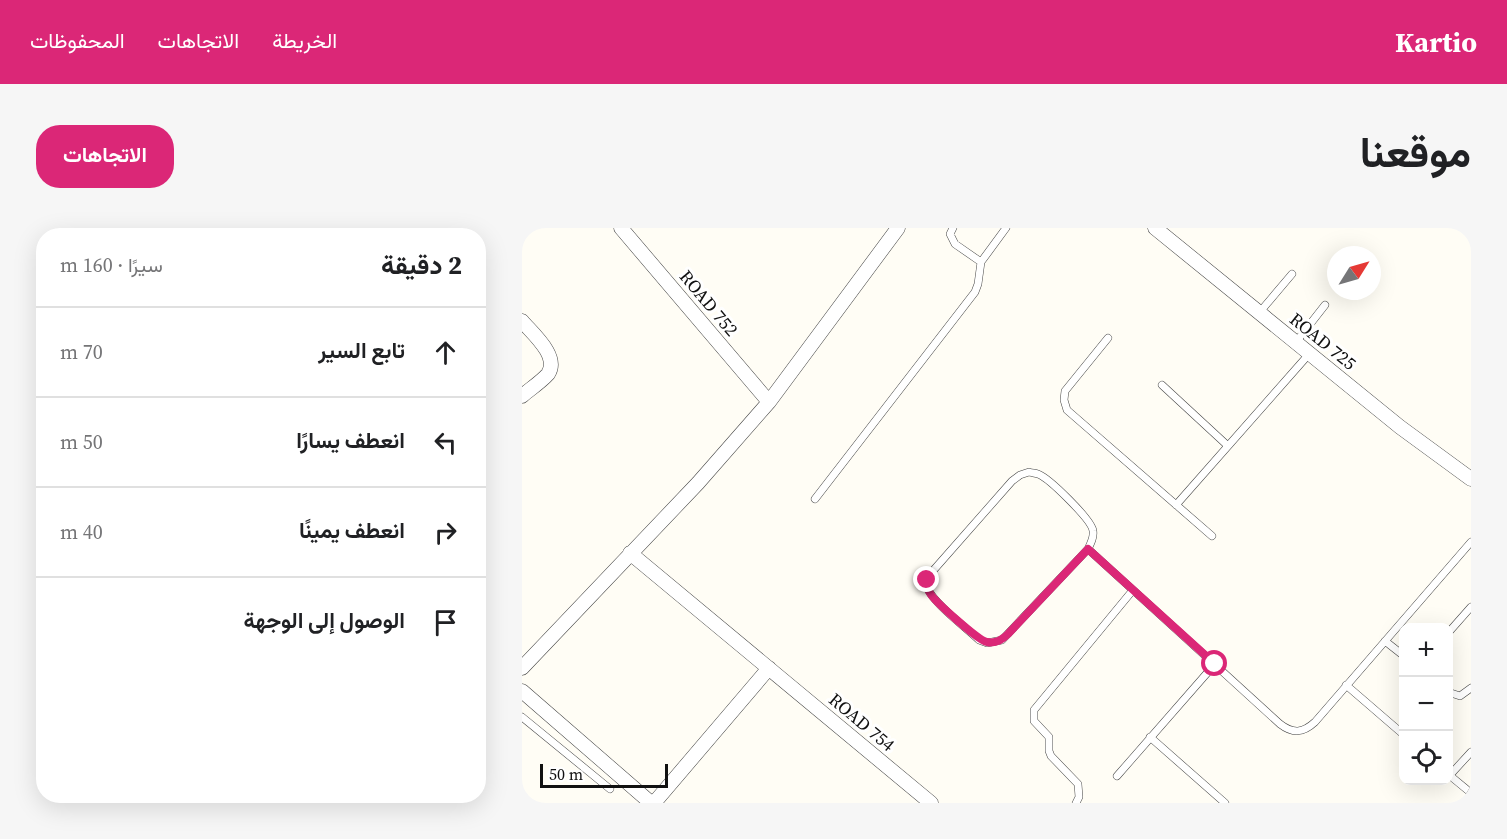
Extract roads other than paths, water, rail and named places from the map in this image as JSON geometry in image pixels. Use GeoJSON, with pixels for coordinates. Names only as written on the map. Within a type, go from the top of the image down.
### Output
{"type":"FeatureCollection","features":[{"type":"Feature","properties":{"kind":"street","name":"ROAD 752"},"geometry":{"type":"LineString","coordinates":[[621,228],[769,402]]}},
{"type":"Feature","properties":{"kind":"street"},"geometry":{"type":"LineString","coordinates":[[522,668],[698,483],[769,402],[898,228]]}},
{"type":"Feature","properties":{"kind":"street","name":"ROAD 725"},"geometry":{"type":"LineString","coordinates":[[1155,228],[1400,427],[1471,479]]}},
{"type":"Feature","properties":{"kind":"street"},"geometry":{"type":"LineString","coordinates":[[522,321],[548,353],[551,365],[548,374],[522,396]]}},
{"type":"Feature","properties":{"kind":"street","name":"ROAD 754"},"geometry":{"type":"LineString","coordinates":[[630,553],[931,803]]}},
{"type":"Feature","properties":{"kind":"street"},"geometry":{"type":"LineString","coordinates":[[522,691],[652,803],[769,668]]}},
{"type":"Feature","properties":{"kind":"lane"},"geometry":{"type":"LineString","coordinates":[[953,228],[950,234],[953,242],[981,262]]}},
{"type":"Feature","properties":{"kind":"lane"},"geometry":{"type":"LineString","coordinates":[[814,499],[975,292],[981,262],[1006,228]]}},
{"type":"Feature","properties":{"kind":"lane"},"geometry":{"type":"LineString","coordinates":[[1259,313],[1292,274]]}},
{"type":"Feature","properties":{"kind":"lane"},"geometry":{"type":"LineString","coordinates":[[1296,342],[1325,305]]}},
{"type":"Feature","properties":{"kind":"lane"},"geometry":{"type":"LineString","coordinates":[[1108,338],[1065,391],[1064,400],[1067,410],[1212,536]]}},
{"type":"Feature","properties":{"kind":"lane"},"geometry":{"type":"LineString","coordinates":[[1176,505],[1310,353]]}},
{"type":"Feature","properties":{"kind":"lane"},"geometry":{"type":"LineString","coordinates":[[1162,384],[1228,446]]}},
{"type":"Feature","properties":{"kind":"lane"},"geometry":{"type":"LineString","coordinates":[[1029,472],[1039,474],[1046,479],[1090,521],[1093,530],[1088,549],[1002,640],[995,642],[980,640],[936,600],[927,587],[927,580],[931,573],[1012,481],[1029,472]]}},
{"type":"Feature","properties":{"kind":"lane"},"geometry":{"type":"LineString","coordinates":[[1088,549],[1280,724],[1288,730],[1297,732],[1307,729],[1471,542]]}},
{"type":"Feature","properties":{"kind":"lane"},"geometry":{"type":"LineString","coordinates":[[1076,803],[1079,797],[1078,784],[1051,756],[1048,737],[1034,721],[1034,710],[1133,590]]}},
{"type":"Feature","properties":{"kind":"lane"},"geometry":{"type":"LineString","coordinates":[[1453,628],[1471,607]]}},
{"type":"Feature","properties":{"kind":"lane"},"geometry":{"type":"LineString","coordinates":[[1385,641],[1399,652]]}},
{"type":"Feature","properties":{"kind":"lane"},"geometry":{"type":"LineString","coordinates":[[1117,776],[1215,664]]}},
{"type":"Feature","properties":{"kind":"lane"},"geometry":{"type":"LineString","coordinates":[[1346,686],[1399,731]]}},
{"type":"Feature","properties":{"kind":"lane"},"geometry":{"type":"LineString","coordinates":[[1453,693],[1460,696],[1471,688]]}},
{"type":"Feature","properties":{"kind":"lane"},"geometry":{"type":"LineString","coordinates":[[522,717],[610,789]]}},
{"type":"Feature","properties":{"kind":"lane"},"geometry":{"type":"LineString","coordinates":[[1150,737],[1225,803]]}},
{"type":"Feature","properties":{"kind":"lane"},"geometry":{"type":"LineString","coordinates":[[1453,770],[1471,752]]}},
{"type":"Feature","properties":{"kind":"lane"},"geometry":{"type":"LineString","coordinates":[[1453,777],[1471,793]]}}]}
